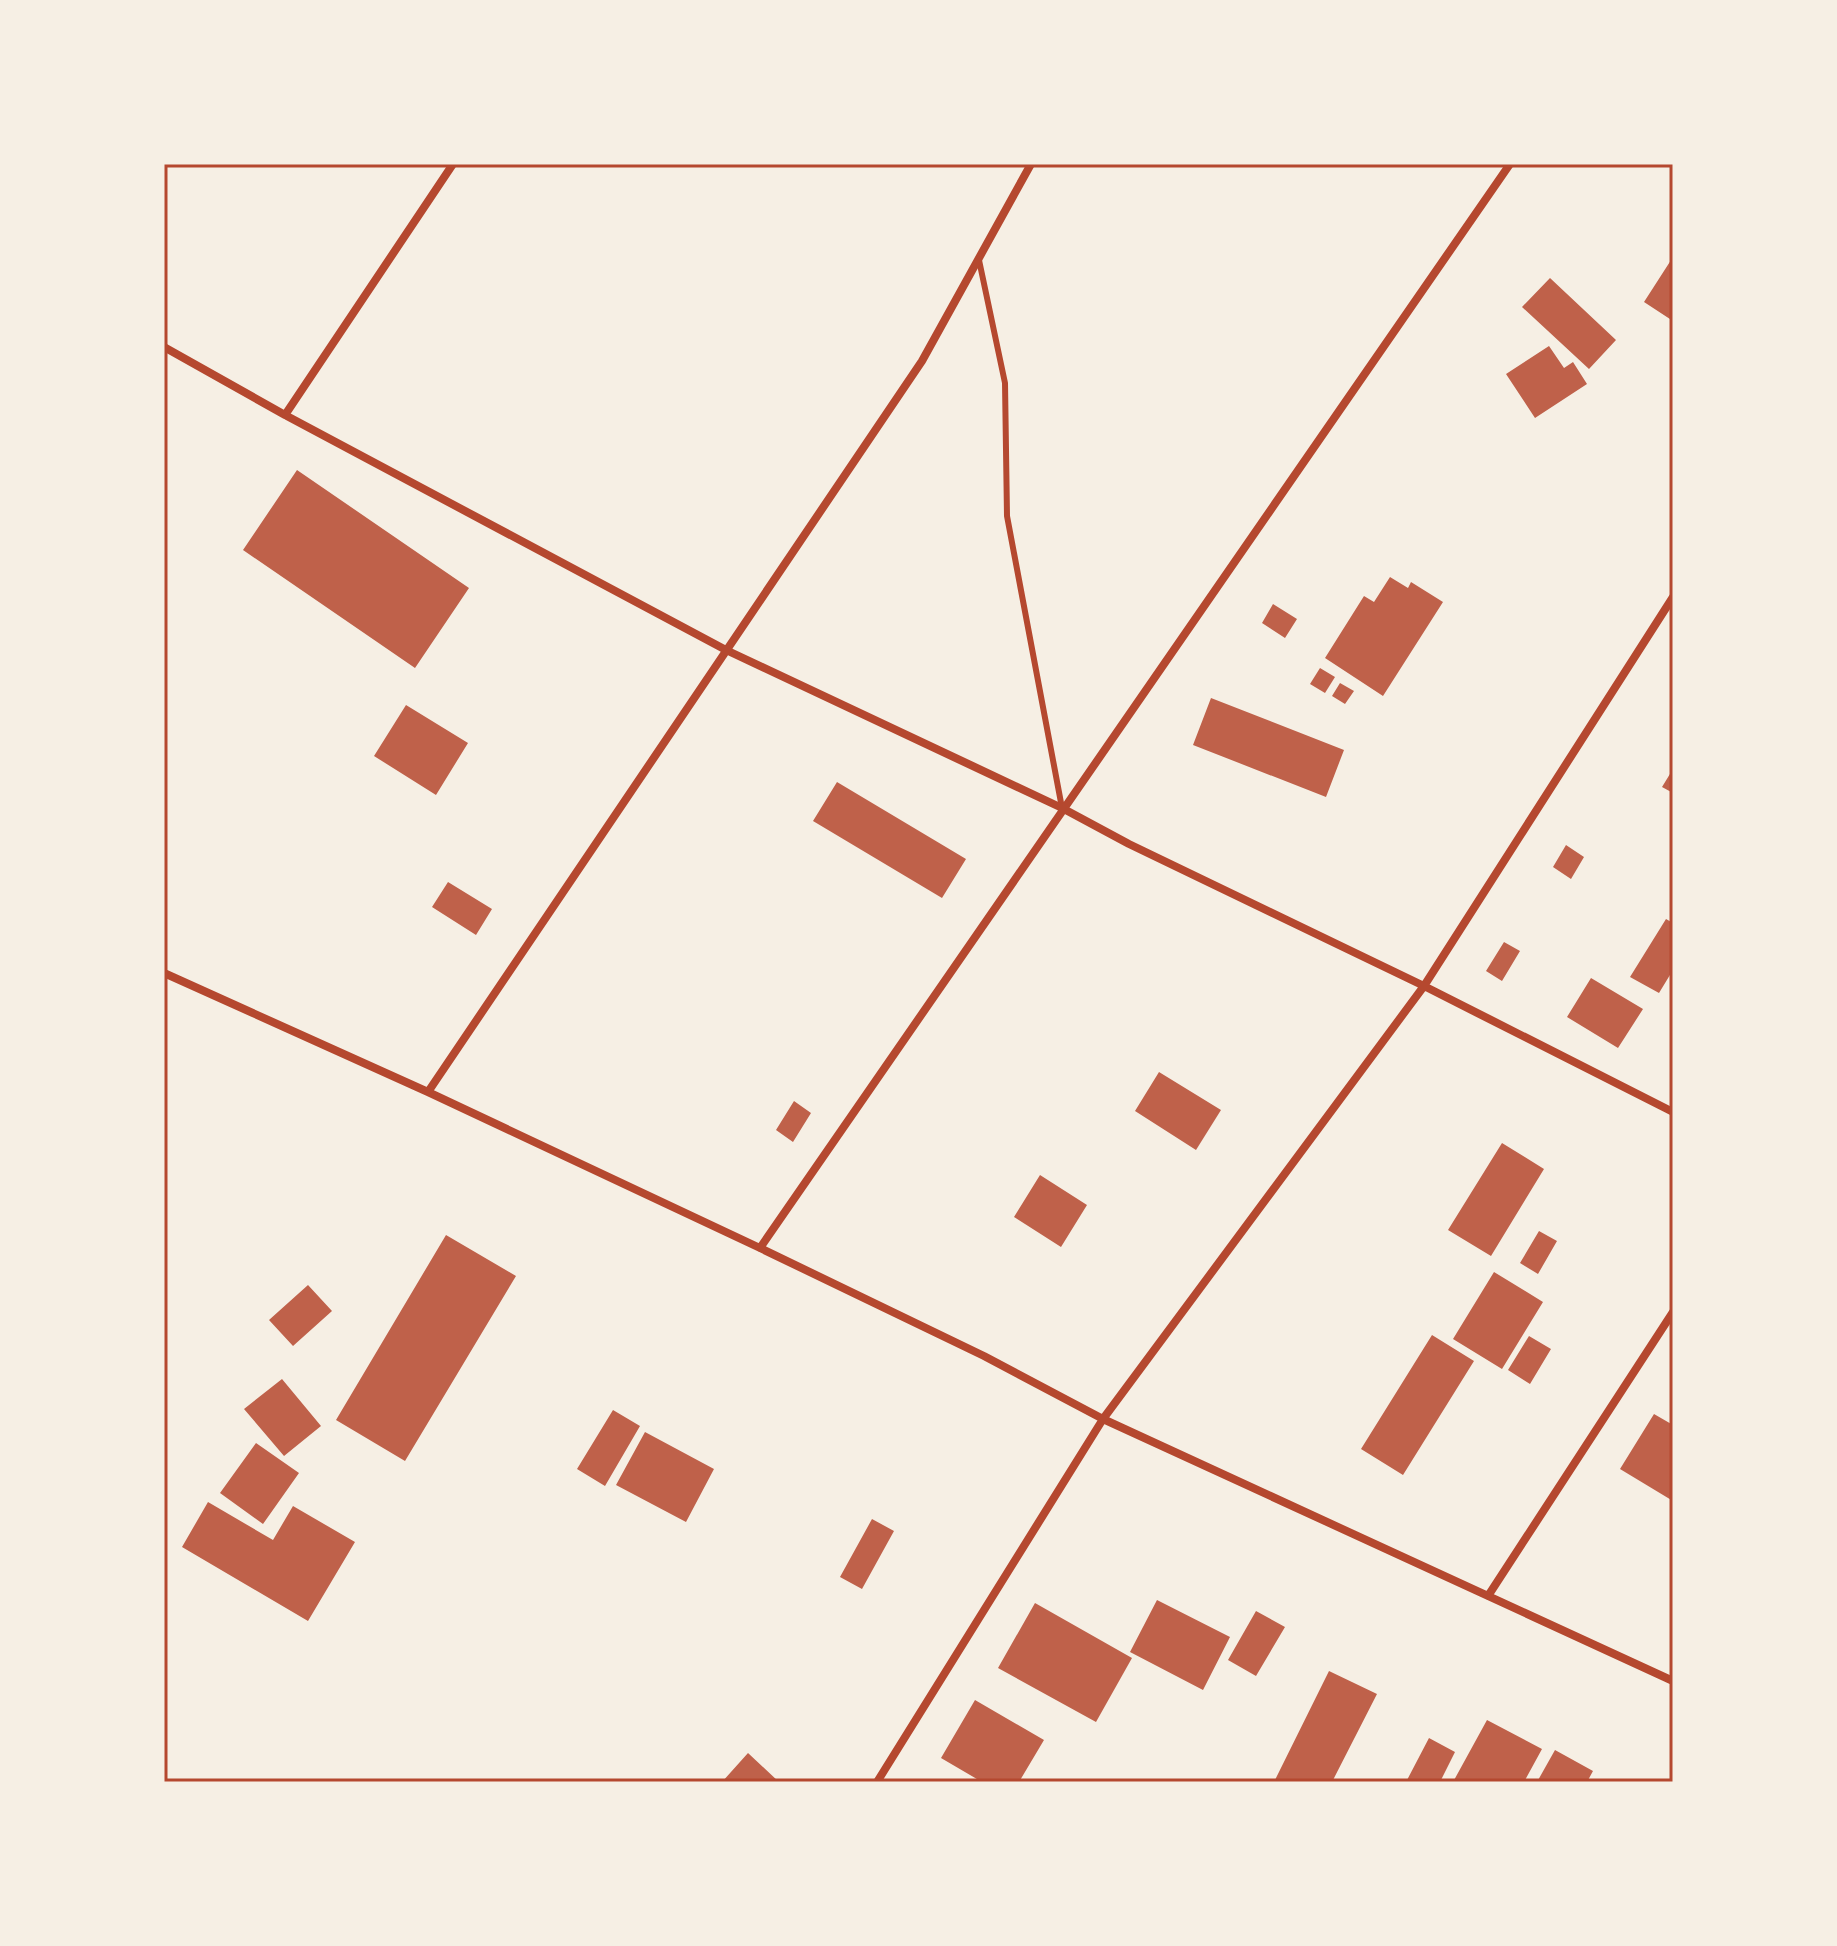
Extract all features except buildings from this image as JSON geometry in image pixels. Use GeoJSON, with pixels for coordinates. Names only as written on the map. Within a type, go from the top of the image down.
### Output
{"type":"FeatureCollection","features":[{"type":"Feature","properties":{"kind":"street"},"geometry":{"type":"LineString","coordinates":[[285,415],[453,164]]}},
{"type":"Feature","properties":{"kind":"street"},"geometry":{"type":"LineString","coordinates":[[428,1092],[922,361],[1031,164]]}},
{"type":"Feature","properties":{"kind":"street"},"geometry":{"type":"LineString","coordinates":[[760,1248],[1510,164]]}},
{"type":"Feature","properties":{"kind":"street"},"geometry":{"type":"LineString","coordinates":[[164,347],[285,415],[726,650],[1062,808],[1673,1112]]}},
{"type":"Feature","properties":{"kind":"street"},"geometry":{"type":"LineString","coordinates":[[877,1782],[1103,1419],[1424,986],[1673,597]]}},
{"type":"Feature","properties":{"kind":"street"},"geometry":{"type":"LineString","coordinates":[[164,973],[428,1092],[760,1248],[984,1356],[1103,1419],[1673,1681]]}},
{"type":"Feature","properties":{"kind":"street"},"geometry":{"type":"LineString","coordinates":[[1488,1596],[1673,1312]]}},
{"type":"Feature","properties":{"kind":"lane"},"geometry":{"type":"LineString","coordinates":[[978,259],[1005,383],[1007,516],[1062,808]]}}]}
